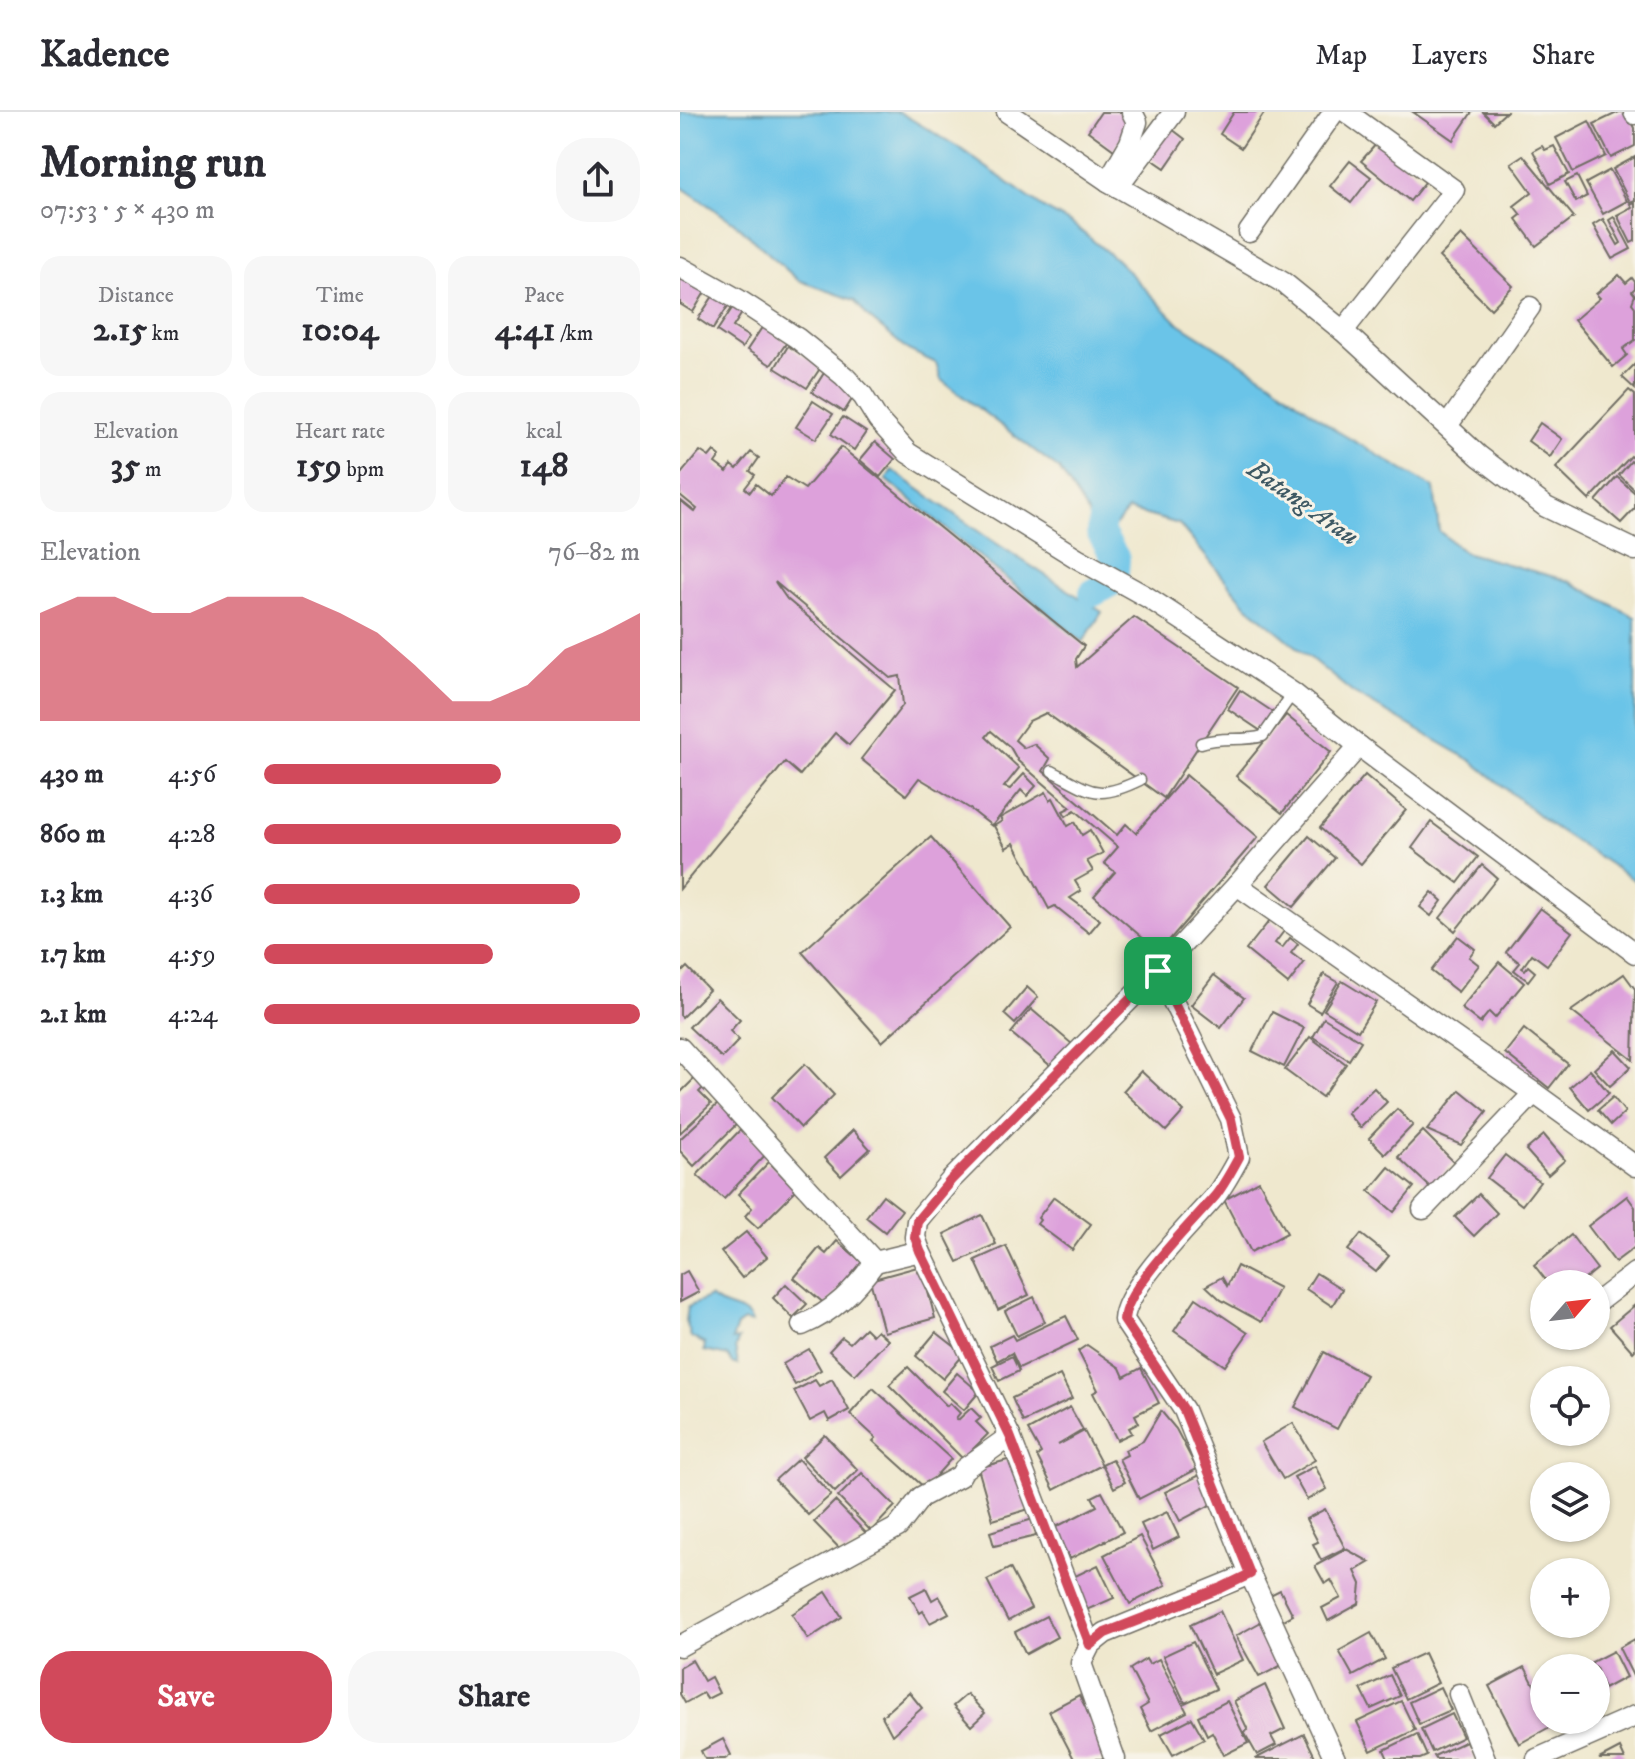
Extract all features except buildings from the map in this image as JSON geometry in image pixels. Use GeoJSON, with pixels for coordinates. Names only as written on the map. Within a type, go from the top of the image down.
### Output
{"type":"FeatureCollection","features":[{"type":"Feature","properties":{"kind":"street"},"geometry":{"type":"LineString","coordinates":[[1007,112],[1113,184],[1284,283],[1343,331],[1479,456],[1546,507],[1635,550]]}},
{"type":"Feature","properties":{"kind":"street"},"geometry":{"type":"LineString","coordinates":[[1113,184],[1137,122],[1132,112]]}},
{"type":"Feature","properties":{"kind":"street"},"geometry":{"type":"LineString","coordinates":[[1113,184],[1174,112]]}},
{"type":"Feature","properties":{"kind":"street"},"geometry":{"type":"LineString","coordinates":[[1249,232],[1334,112]]}},
{"type":"Feature","properties":{"kind":"street"},"geometry":{"type":"LineString","coordinates":[[1343,331],[1454,190],[1346,112]]}},
{"type":"Feature","properties":{"kind":"street"},"geometry":{"type":"LineString","coordinates":[[680,267],[797,338],[844,376],[908,453],[1077,558],[1147,597],[1293,693],[1635,953]]}},
{"type":"Feature","properties":{"kind":"street"},"geometry":{"type":"LineString","coordinates":[[1447,426],[1530,307]]}},
{"type":"Feature","properties":{"kind":"street"},"geometry":{"type":"LineString","coordinates":[[1090,1645],[1010,1436],[920,1251],[915,1237],[917,1221],[951,1180],[1158,971],[1359,746]]}},
{"type":"Feature","properties":{"kind":"street"},"geometry":{"type":"LineString","coordinates":[[1237,885],[1635,1166]]}},
{"type":"Feature","properties":{"kind":"street"},"geometry":{"type":"LineString","coordinates":[[1158,971],[1231,1119],[1239,1157],[1218,1192],[1132,1297],[1124,1320],[1184,1410],[1250,1574],[1335,1759]]}},
{"type":"Feature","properties":{"kind":"street"},"geometry":{"type":"LineString","coordinates":[[680,1048],[875,1262]]}},
{"type":"Feature","properties":{"kind":"street"},"geometry":{"type":"LineString","coordinates":[[1423,1209],[1534,1093]]}},
{"type":"Feature","properties":{"kind":"street"},"geometry":{"type":"LineString","coordinates":[[802,1325],[821,1317],[857,1288],[875,1262],[920,1251]]}},
{"type":"Feature","properties":{"kind":"street"},"geometry":{"type":"LineString","coordinates":[[1610,1292],[1635,1273]]}},
{"type":"Feature","properties":{"kind":"street"},"geometry":{"type":"LineString","coordinates":[[680,1646],[898,1527],[921,1497],[960,1476],[964,1469],[1010,1436]]}},
{"type":"Feature","properties":{"kind":"street"},"geometry":{"type":"LineString","coordinates":[[1115,1759],[1081,1663],[1090,1645],[1105,1633],[1250,1574]]}},
{"type":"Feature","properties":{"kind":"street"},"geometry":{"type":"LineString","coordinates":[[1459,1694],[1485,1759]]}},
{"type":"Feature","properties":{"kind":"street"},"geometry":{"type":"LineString","coordinates":[[1537,1759],[1635,1716]]}},
{"type":"Feature","properties":{"kind":"lane"},"geometry":{"type":"LineString","coordinates":[[1201,743],[1213,739],[1241,740],[1263,736],[1293,693]]}},
{"type":"Feature","properties":{"kind":"lane"},"geometry":{"type":"LineString","coordinates":[[1052,771],[1100,794],[1115,792],[1140,780]]}},
{"type":"Feature","properties":{"kind":"water","name":"Batang Arau"},"geometry":{"type":"Polygon","coordinates":[[[680,112],[899,112],[958,147],[1045,209],[1071,223],[1117,260],[1177,322],[1272,382],[1337,431],[1434,488],[1439,531],[1464,552],[1569,581],[1635,617],[1635,881],[1552,826],[1472,761],[1353,693],[1247,606],[1179,524],[1128,510],[1116,525],[1105,511],[1100,532],[1059,469],[941,380],[936,363],[908,350],[868,317],[854,300],[798,280],[736,224],[680,186],[680,112]]]}},
{"type":"Feature","properties":{"kind":"water"},"geometry":{"type":"Polygon","coordinates":[[[892,470],[985,536],[1102,612],[1083,642],[886,479],[892,470]]]}},
{"type":"Feature","properties":{"kind":"water"},"geometry":{"type":"Polygon","coordinates":[[[710,1297],[745,1314],[752,1323],[744,1321],[737,1326],[732,1340],[739,1339],[735,1347],[738,1365],[732,1363],[728,1356],[704,1351],[705,1344],[691,1337],[686,1321],[688,1307],[710,1297]]]}},
{"type":"Feature","properties":{"kind":"waterway"},"geometry":{"type":"LineString","coordinates":[[1107,494],[1100,532],[1116,559],[1115,572]]}},
{"type":"Feature","properties":{"kind":"waterway"},"geometry":{"type":"LineString","coordinates":[[1093,593],[1114,581]]}},
{"type":"Feature","properties":{"kind":"route"},"geometry":{"type":"LineString","coordinates":[[1158,971],[1231,1119],[1239,1157],[1218,1192],[1132,1297],[1124,1320],[1184,1410],[1250,1574],[1105,1633],[1090,1645],[1010,1436],[915,1237],[917,1221],[951,1180],[1158,971]]}}]}
